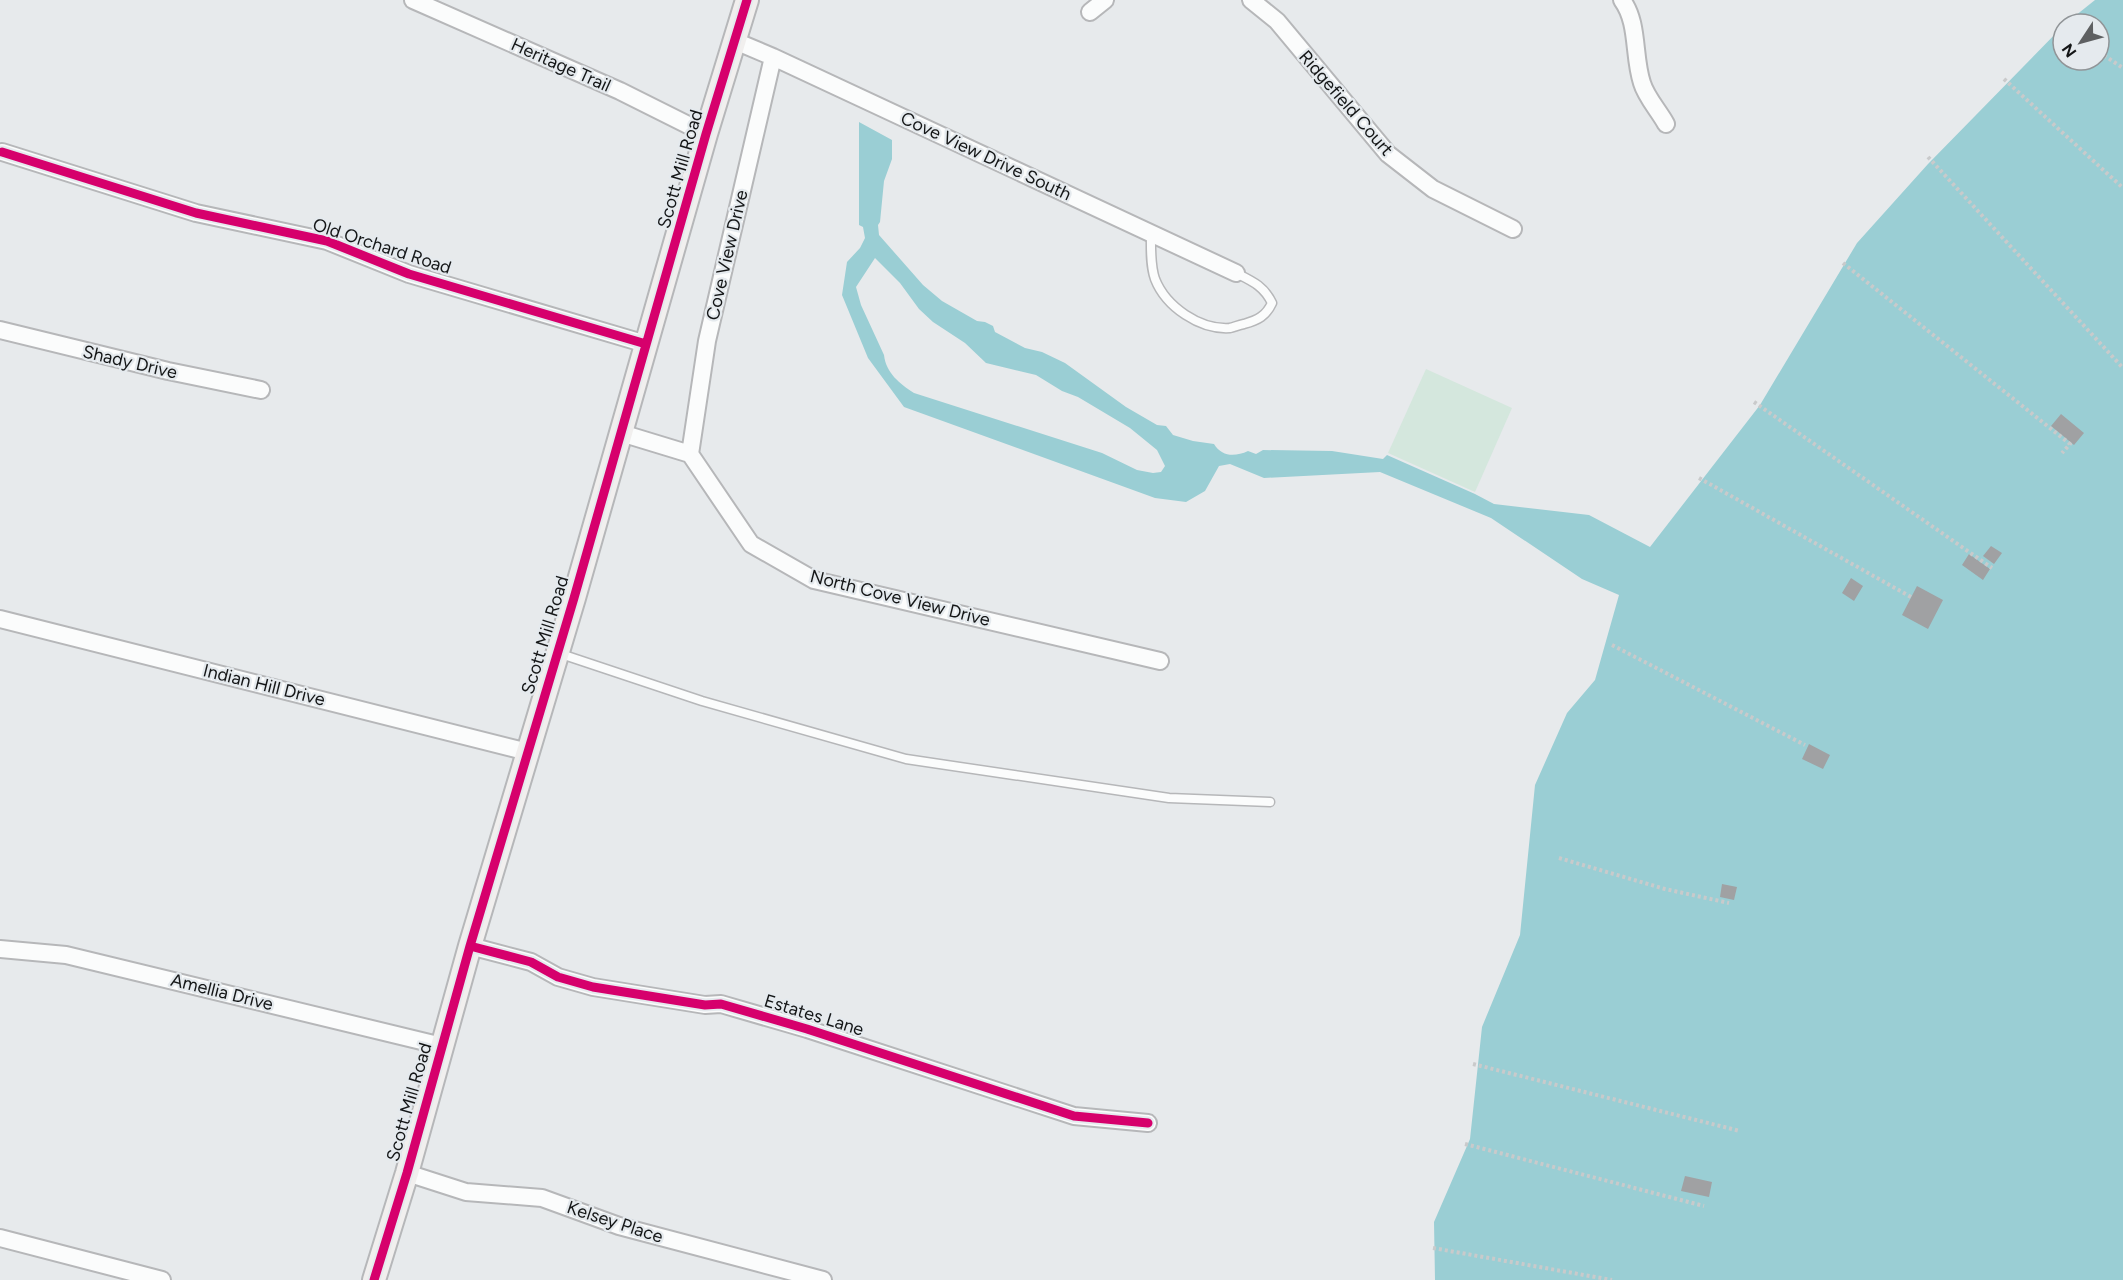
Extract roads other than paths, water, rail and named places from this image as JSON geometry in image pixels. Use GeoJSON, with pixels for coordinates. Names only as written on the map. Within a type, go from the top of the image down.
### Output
{"type":"FeatureCollection","features":[{"type":"Feature","properties":{"kind":"street","name":"Heritage Trail"},"geometry":{"type":"LineString","coordinates":[[413,0],[620,91],[706,134]]}},
{"type":"Feature","properties":{"kind":"street","name":"Scott Mill Road"},"geometry":{"type":"LineString","coordinates":[[374,1280],[706,134],[747,0]]}},
{"type":"Feature","properties":{"kind":"street"},"geometry":{"type":"LineString","coordinates":[[1090,12],[1105,0]]}},
{"type":"Feature","properties":{"kind":"street","name":"Ridgefield Court"},"geometry":{"type":"LineString","coordinates":[[1251,0],[1277,21],[1388,154],[1433,189],[1513,229]]}},
{"type":"Feature","properties":{"kind":"street"},"geometry":{"type":"LineString","coordinates":[[1622,0],[1632,25],[1642,84],[1666,124]]}},
{"type":"Feature","properties":{"kind":"street","name":"Cove View Drive South"},"geometry":{"type":"LineString","coordinates":[[735,41],[1236,273]]}},
{"type":"Feature","properties":{"kind":"street","name":"Cove View Drive"},"geometry":{"type":"LineString","coordinates":[[690,454],[707,341],[773,57]]}},
{"type":"Feature","properties":{"kind":"street","name":"Old Orchard Road"},"geometry":{"type":"LineString","coordinates":[[2,152],[196,213],[327,241],[409,274],[646,344]]}},
{"type":"Feature","properties":{"kind":"street","name":"Shady Drive"},"geometry":{"type":"LineString","coordinates":[[0,330],[134,363],[261,390]]}},
{"type":"Feature","properties":{"kind":"street"},"geometry":{"type":"LineString","coordinates":[[621,433],[690,454]]}},
{"type":"Feature","properties":{"kind":"street","name":"North Cove View Drive"},"geometry":{"type":"LineString","coordinates":[[690,454],[751,544],[814,580],[1160,661]]}},
{"type":"Feature","properties":{"kind":"street","name":"Indian Hill Drive"},"geometry":{"type":"LineString","coordinates":[[0,619],[528,753]]}},
{"type":"Feature","properties":{"kind":"street","name":"Estates Lane"},"geometry":{"type":"LineString","coordinates":[[470,946],[531,962],[558,977],[593,987],[705,1005],[721,1004],[1074,1116],[1148,1123]]}},
{"type":"Feature","properties":{"kind":"street","name":"Amellia Drive"},"geometry":{"type":"LineString","coordinates":[[0,949],[66,955],[442,1046]]}},
{"type":"Feature","properties":{"kind":"street","name":"Kelsey Place"},"geometry":{"type":"LineString","coordinates":[[406,1173],[466,1192],[542,1198],[619,1226],[823,1280]]}},
{"type":"Feature","properties":{"kind":"street"},"geometry":{"type":"LineString","coordinates":[[0,1238],[162,1280]]}},
{"type":"Feature","properties":{"kind":"lane"},"geometry":{"type":"LineString","coordinates":[[1150,233],[1155,279],[1166,297],[1181,312],[1197,321],[1230,328],[1267,314],[1272,303],[1268,294],[1259,284],[1236,273]]}},
{"type":"Feature","properties":{"kind":"lane"},"geometry":{"type":"LineString","coordinates":[[557,653],[702,701],[906,759],[1169,798],[1270,802]]}},
{"type":"Feature","properties":{"kind":"water"},"geometry":{"type":"Polygon","coordinates":[[[2095,0],[2123,0],[2123,1280],[1435,1280],[1434,1222],[1470,1139],[1482,1027],[1520,935],[1535,785],[1567,713],[1595,680],[1619,595],[1582,579],[1491,518],[1380,472],[1264,478],[1230,464],[1219,466],[1205,491],[1186,502],[1155,498],[904,407],[868,358],[842,295],[847,262],[860,248],[865,238],[863,227],[859,225],[859,122],[892,140],[892,159],[884,181],[878,225],[879,235],[923,285],[942,301],[977,321],[993,326],[995,332],[1025,348],[1042,352],[1065,363],[1126,407],[1157,425],[1166,426],[1173,435],[1214,444],[1229,455],[1248,451],[1256,454],[1263,450],[1332,451],[1383,459],[1387,455],[1494,504],[1589,515],[1650,547],[1760,405],[1857,243],[1928,164],[2051,38],[2051,72],[2111,72],[2111,12],[2080,12],[2095,0]],[[875,258],[856,287],[861,305],[888,367],[894,377],[909,390],[1102,453],[1137,470],[1161,472],[1165,466],[1157,450],[1130,428],[1036,375],[986,363],[965,343],[933,322],[919,309],[900,283],[875,258]]]}}]}
